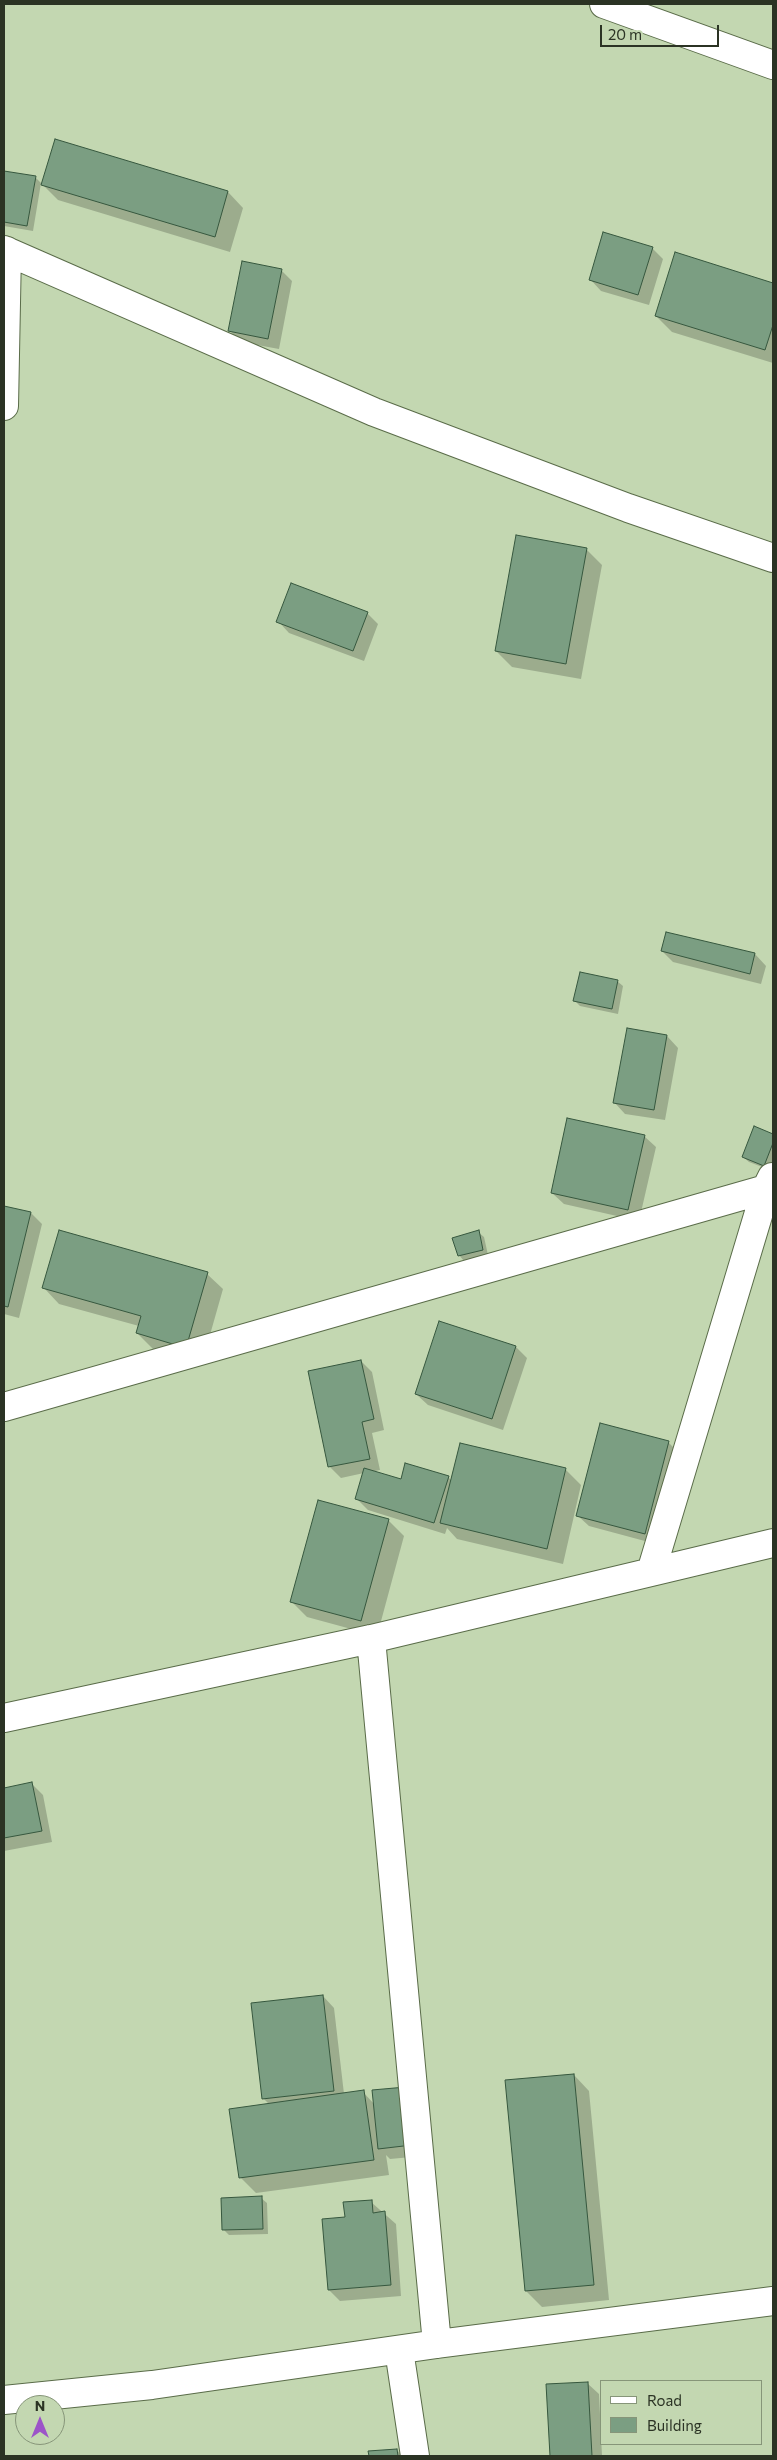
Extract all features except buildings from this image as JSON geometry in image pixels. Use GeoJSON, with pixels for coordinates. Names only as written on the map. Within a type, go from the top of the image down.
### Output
{"type":"FeatureCollection","features":[{"type":"Feature","properties":{"kind":"street"},"geometry":{"type":"LineString","coordinates":[[604,4],[773,65]]}},
{"type":"Feature","properties":{"kind":"street"},"geometry":{"type":"LineString","coordinates":[[4,406],[5,250],[374,412],[628,508],[773,558]]}},
{"type":"Feature","properties":{"kind":"street"},"geometry":{"type":"LineString","coordinates":[[4,1407],[770,1181]]}},
{"type":"Feature","properties":{"kind":"street"},"geometry":{"type":"LineString","coordinates":[[651,1572],[770,1181]]}},
{"type":"Feature","properties":{"kind":"street"},"geometry":{"type":"LineString","coordinates":[[4,1718],[371,1639],[773,1543]]}},
{"type":"Feature","properties":{"kind":"street"},"geometry":{"type":"LineString","coordinates":[[371,1639],[437,2344]]}},
{"type":"Feature","properties":{"kind":"street"},"geometry":{"type":"LineString","coordinates":[[4,2400],[152,2385],[437,2344],[773,2301]]}},
{"type":"Feature","properties":{"kind":"street"},"geometry":{"type":"LineString","coordinates":[[399,2350],[415,2456]]}}]}
